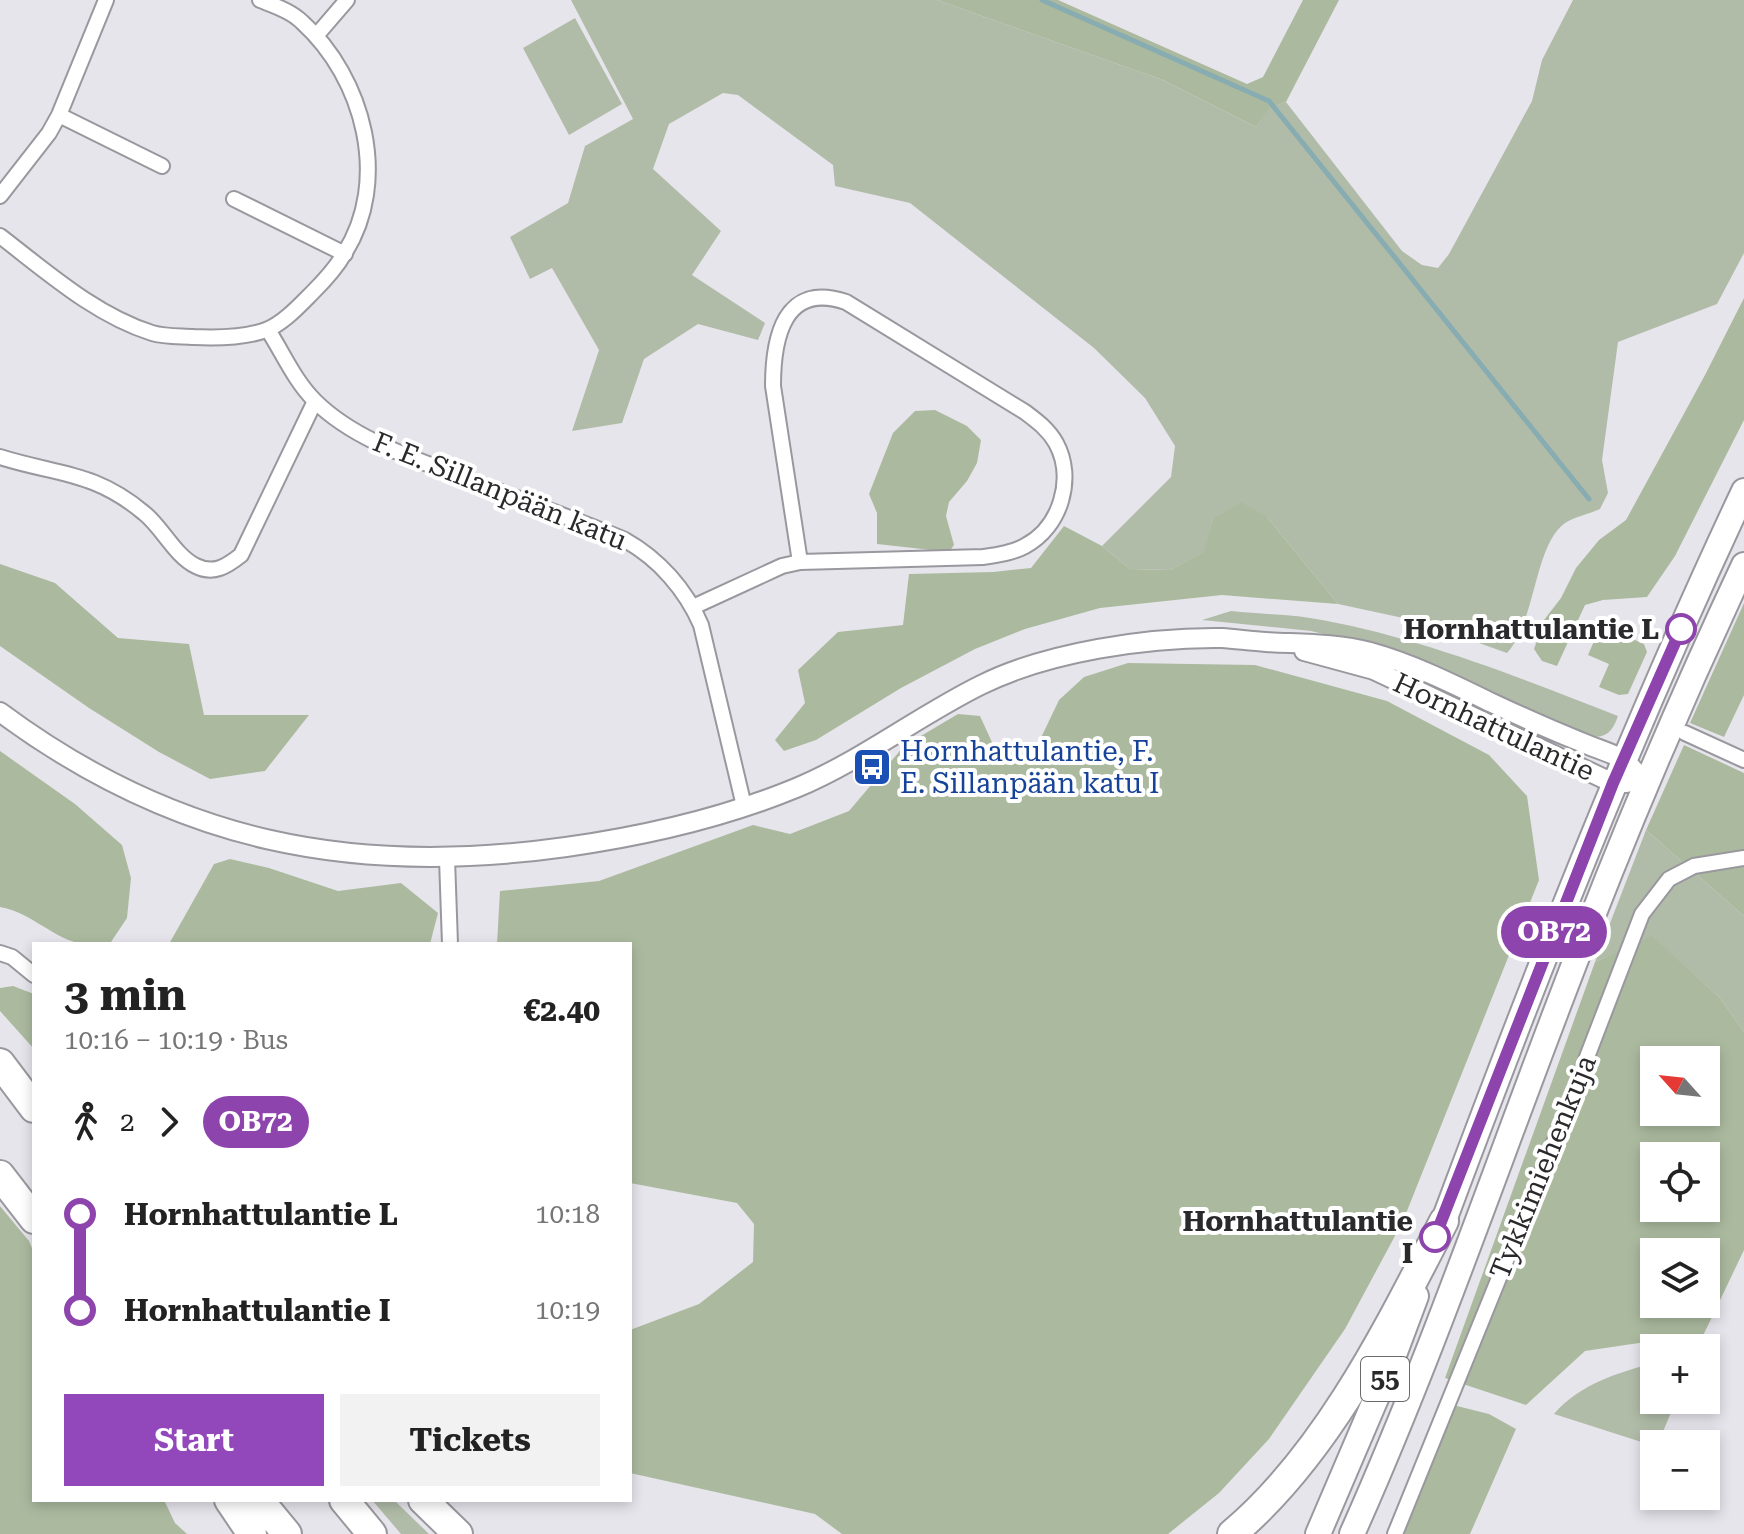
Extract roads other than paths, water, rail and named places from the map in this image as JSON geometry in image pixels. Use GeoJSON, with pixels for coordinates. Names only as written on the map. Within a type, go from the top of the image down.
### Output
{"type":"FeatureCollection","features":[{"type":"Feature","properties":{"kind":"highway"},"geometry":{"type":"LineString","coordinates":[[0,1063],[32,1105]]}},
{"type":"Feature","properties":{"kind":"highway"},"geometry":{"type":"LineString","coordinates":[[0,1175],[32,1216]]}},
{"type":"Feature","properties":{"kind":"highway"},"geometry":{"type":"LineString","coordinates":[[1232,1534],[1254,1515],[1313,1446],[1384,1337],[1444,1221]]}},
{"type":"Feature","properties":{"kind":"highway"},"geometry":{"type":"LineString","coordinates":[[230,1502],[252,1534]]}},
{"type":"Feature","properties":{"kind":"highway"},"geometry":{"type":"LineString","coordinates":[[261,1502],[287,1534]]}},
{"type":"Feature","properties":{"kind":"highway"},"geometry":{"type":"LineString","coordinates":[[346,1502],[372,1534]]}},
{"type":"Feature","properties":{"kind":"highway"},"geometry":{"type":"LineString","coordinates":[[425,1502],[458,1534]]}},
{"type":"Feature","properties":{"kind":"main road","name":"55"},"geometry":{"type":"LineString","coordinates":[[1318,1534],[1389,1368],[1523,1007],[1613,783],[1744,491]]}},
{"type":"Feature","properties":{"kind":"main road","name":"55"},"geometry":{"type":"LineString","coordinates":[[1352,1534],[1431,1347],[1566,983],[1647,784],[1744,565]]}},
{"type":"Feature","properties":{"kind":"street"},"geometry":{"type":"LineString","coordinates":[[0,196],[49,133],[59,115],[106,0]]}},
{"type":"Feature","properties":{"kind":"street"},"geometry":{"type":"LineString","coordinates":[[0,236],[105,314],[155,335],[218,338],[268,330],[303,302],[345,254],[363,205],[367,178],[365,132],[351,89],[316,36],[301,20],[282,8],[260,0]]}},
{"type":"Feature","properties":{"kind":"street"},"geometry":{"type":"LineString","coordinates":[[316,36],[347,0]]}},
{"type":"Feature","properties":{"kind":"street"},"geometry":{"type":"LineString","coordinates":[[59,115],[162,166]]}},
{"type":"Feature","properties":{"kind":"street"},"geometry":{"type":"LineString","coordinates":[[234,199],[345,254]]}},
{"type":"Feature","properties":{"kind":"street"},"geometry":{"type":"LineString","coordinates":[[693,607],[782,566],[800,562],[983,557],[1011,552],[1041,534],[1060,505],[1065,472],[1061,454],[1044,426],[1025,412],[846,302],[832,297],[802,301],[791,311],[778,337],[773,375],[800,562]]}},
{"type":"Feature","properties":{"kind":"street","name":"F. E. Sillanpään katu"},"geometry":{"type":"LineString","coordinates":[[268,330],[294,375],[315,401],[334,417],[415,459],[625,540],[655,561],[693,607],[701,625],[744,806]]}},
{"type":"Feature","properties":{"kind":"street"},"geometry":{"type":"LineString","coordinates":[[0,457],[96,482],[147,515],[185,559],[196,567],[210,570],[224,568],[241,555],[315,401]]}},
{"type":"Feature","properties":{"kind":"street","name":"Hornhattulantie"},"geometry":{"type":"LineString","coordinates":[[0,712],[53,750],[122,786],[229,831],[332,853],[447,859],[486,857],[614,840],[744,806],[798,787],[983,684],[1022,669],[1100,648],[1223,638],[1329,644],[1371,653],[1433,675],[1525,719],[1623,760],[1647,784]]}},
{"type":"Feature","properties":{"kind":"street","name":"Hornhattulantie"},"geometry":{"type":"LineString","coordinates":[[1267,642],[1374,670],[1613,783],[1647,784]]}},
{"type":"Feature","properties":{"kind":"street"},"geometry":{"type":"LineString","coordinates":[[1685,733],[1744,760]]}},
{"type":"Feature","properties":{"kind":"street","name":"Tykkimiehenkuja"},"geometry":{"type":"LineString","coordinates":[[1395,1534],[1546,1162],[1642,914],[1669,879],[1694,866],[1744,858]]}},
{"type":"Feature","properties":{"kind":"street"},"geometry":{"type":"LineString","coordinates":[[447,859],[450,942]]}},
{"type":"Feature","properties":{"kind":"street"},"geometry":{"type":"LineString","coordinates":[[0,953],[12,957],[32,973]]}},
{"type":"Feature","properties":{"kind":"waterway"},"geometry":{"type":"LineString","coordinates":[[1042,0],[1269,101],[1589,499]]}},
{"type":"Feature","properties":{"kind":"place","name":"Hornhattulantie L"},"geometry":{"type":"Point","coordinates":[1681,629]}},
{"type":"Feature","properties":{"kind":"place","name":"Hornhattulantie, F. E. Sillanpään katu I"},"geometry":{"type":"Point","coordinates":[872,767]}},
{"type":"Feature","properties":{"kind":"place","name":"Hornhattulantie I"},"geometry":{"type":"Point","coordinates":[1435,1237]}}]}
